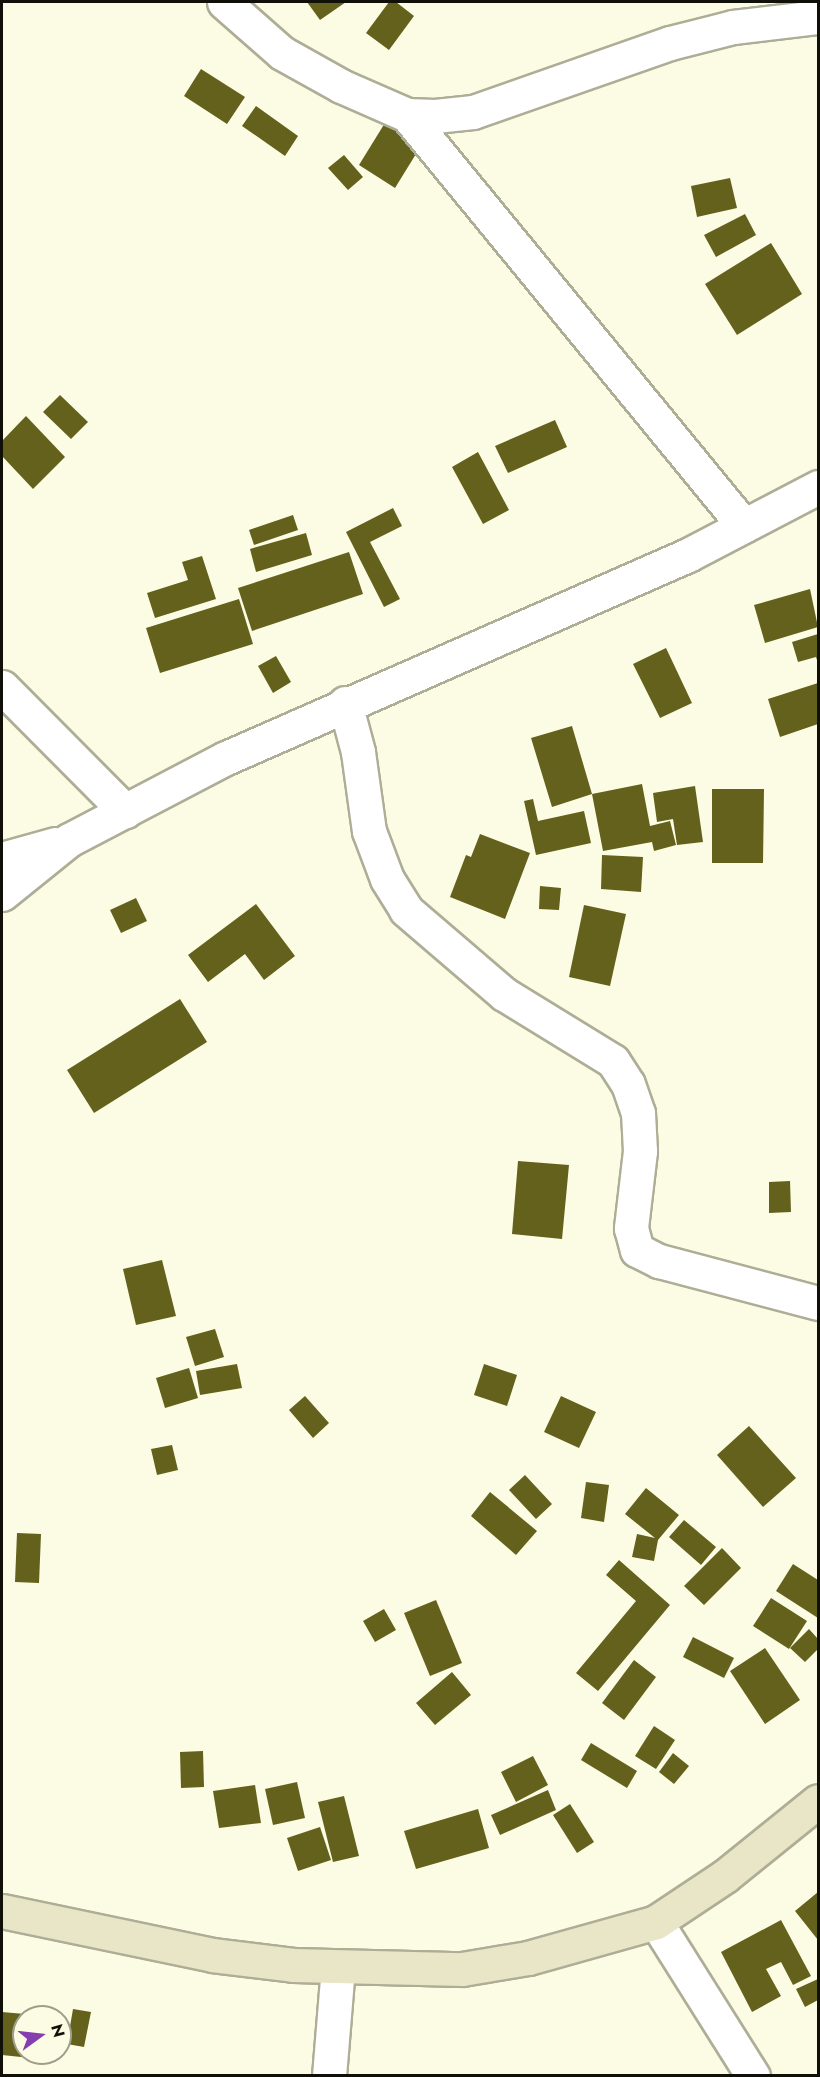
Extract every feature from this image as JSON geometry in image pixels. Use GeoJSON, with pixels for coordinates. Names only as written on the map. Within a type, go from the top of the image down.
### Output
{"type":"FeatureCollection","features":[{"type":"Feature","properties":{"kind":"main road"},"geometry":{"type":"LineString","coordinates":[[2,1911],[212,1955],[338,1967],[462,1969],[505,1963],[656,1922],[725,1876],[819,1801]]}},
{"type":"Feature","properties":{"kind":"street"},"geometry":{"type":"LineString","coordinates":[[224,2],[282,53],[341,86],[407,115],[473,112],[670,43],[733,27],[819,17]]}},
{"type":"Feature","properties":{"kind":"street"},"geometry":{"type":"LineString","coordinates":[[407,115],[744,526]]}},
{"type":"Feature","properties":{"kind":"street"},"geometry":{"type":"LineString","coordinates":[[2,859],[69,840],[226,758],[345,703],[453,659],[744,526],[819,487]]}},
{"type":"Feature","properties":{"kind":"street"},"geometry":{"type":"LineString","coordinates":[[2,687],[125,812]]}},
{"type":"Feature","properties":{"kind":"street"},"geometry":{"type":"LineString","coordinates":[[345,703],[358,752],[369,831],[387,879],[406,910],[504,994],[613,1061],[628,1084],[638,1113],[640,1151],[631,1228],[637,1250],[670,1264],[819,1303]]}},
{"type":"Feature","properties":{"kind":"street"},"geometry":{"type":"LineString","coordinates":[[2,894],[69,840]]}},
{"type":"Feature","properties":{"kind":"street"},"geometry":{"type":"LineString","coordinates":[[656,1922],[753,2076]]}},
{"type":"Feature","properties":{"kind":"street"},"geometry":{"type":"LineString","coordinates":[[329,2076],[338,1967]]}},
{"type":"Feature","properties":{"kind":"building"},"geometry":{"type":"Polygon","coordinates":[[[307,2],[346,2],[320,20],[307,2]]]}},
{"type":"Feature","properties":{"kind":"building"},"geometry":{"type":"Polygon","coordinates":[[[389,2],[396,2],[414,16],[389,50],[366,33],[389,2]]]}},
{"type":"Feature","properties":{"kind":"building"},"geometry":{"type":"Polygon","coordinates":[[[201,69],[245,97],[227,124],[184,96],[201,69]]]}},
{"type":"Feature","properties":{"kind":"building"},"geometry":{"type":"Polygon","coordinates":[[[256,106],[298,136],[285,156],[242,126],[256,106]]]}},
{"type":"Feature","properties":{"kind":"building"},"geometry":{"type":"Polygon","coordinates":[[[388,118],[424,141],[395,188],[359,165],[388,118]]]}},
{"type":"Feature","properties":{"kind":"building"},"geometry":{"type":"Polygon","coordinates":[[[344,155],[363,177],[348,190],[328,168],[344,155]]]}},
{"type":"Feature","properties":{"kind":"building"},"geometry":{"type":"Polygon","coordinates":[[[730,178],[737,208],[697,217],[691,186],[730,178]]]}},
{"type":"Feature","properties":{"kind":"building"},"geometry":{"type":"Polygon","coordinates":[[[745,214],[756,235],[716,257],[704,235],[745,214]]]}},
{"type":"Feature","properties":{"kind":"building"},"geometry":{"type":"Polygon","coordinates":[[[771,243],[802,294],[737,335],[705,284],[771,243]]]}},
{"type":"Feature","properties":{"kind":"building"},"geometry":{"type":"Polygon","coordinates":[[[60,395],[88,422],[71,439],[43,412],[60,395]]]}},
{"type":"Feature","properties":{"kind":"building"},"geometry":{"type":"Polygon","coordinates":[[[26,416],[65,457],[33,489],[2,456],[2,441],[26,416]]]}},
{"type":"Feature","properties":{"kind":"building"},"geometry":{"type":"Polygon","coordinates":[[[555,420],[567,447],[508,473],[495,446],[555,420]]]}},
{"type":"Feature","properties":{"kind":"building"},"geometry":{"type":"Polygon","coordinates":[[[478,452],[509,510],[483,524],[452,467],[478,452]]]}},
{"type":"Feature","properties":{"kind":"building"},"geometry":{"type":"Polygon","coordinates":[[[393,508],[402,526],[370,542],[400,599],[384,607],[346,532],[393,508]]]}},
{"type":"Feature","properties":{"kind":"building"},"geometry":{"type":"Polygon","coordinates":[[[293,515],[298,530],[254,545],[249,530],[293,515]]]}},
{"type":"Feature","properties":{"kind":"building"},"geometry":{"type":"Polygon","coordinates":[[[306,533],[312,555],[256,572],[250,549],[306,533]]]}},
{"type":"Feature","properties":{"kind":"building"},"geometry":{"type":"Polygon","coordinates":[[[349,552],[363,594],[252,631],[238,588],[349,552]]]}},
{"type":"Feature","properties":{"kind":"building"},"geometry":{"type":"Polygon","coordinates":[[[202,556],[216,599],[155,618],[147,593],[188,580],[182,562],[202,556]]]}},
{"type":"Feature","properties":{"kind":"building"},"geometry":{"type":"Polygon","coordinates":[[[810,589],[818,627],[765,643],[754,605],[810,589]]]}},
{"type":"Feature","properties":{"kind":"building"},"geometry":{"type":"Polygon","coordinates":[[[239,599],[253,644],[160,673],[146,628],[239,599]]]}},
{"type":"Feature","properties":{"kind":"building"},"geometry":{"type":"Polygon","coordinates":[[[818,634],[818,663],[816,657],[798,662],[792,642],[818,634]]]}},
{"type":"Feature","properties":{"kind":"building"},"geometry":{"type":"Polygon","coordinates":[[[666,648],[692,703],[660,718],[633,664],[666,648]]]}},
{"type":"Feature","properties":{"kind":"building"},"geometry":{"type":"Polygon","coordinates":[[[276,656],[291,682],[273,693],[258,666],[276,656]]]}},
{"type":"Feature","properties":{"kind":"building"},"geometry":{"type":"Polygon","coordinates":[[[818,683],[818,724],[780,737],[768,699],[818,683]]]}},
{"type":"Feature","properties":{"kind":"building"},"geometry":{"type":"Polygon","coordinates":[[[572,726],[592,794],[552,807],[531,738],[572,726]]]}},
{"type":"Feature","properties":{"kind":"building"},"geometry":{"type":"Polygon","coordinates":[[[642,784],[650,826],[670,821],[676,845],[654,851],[652,842],[603,851],[592,794],[642,784]]]}},
{"type":"Feature","properties":{"kind":"building"},"geometry":{"type":"Polygon","coordinates":[[[695,786],[703,842],[677,845],[673,819],[657,822],[653,793],[695,786]]]}},
{"type":"Feature","properties":{"kind":"building"},"geometry":{"type":"Polygon","coordinates":[[[712,789],[764,789],[763,863],[712,863],[712,789]]]}},
{"type":"Feature","properties":{"kind":"building"},"geometry":{"type":"Polygon","coordinates":[[[533,799],[538,821],[584,811],[591,843],[536,855],[524,801],[533,799]]]}},
{"type":"Feature","properties":{"kind":"building"},"geometry":{"type":"Polygon","coordinates":[[[480,834],[530,853],[505,919],[450,897],[466,855],[471,857],[480,834]]]}},
{"type":"Feature","properties":{"kind":"building"},"geometry":{"type":"Polygon","coordinates":[[[602,855],[643,857],[641,892],[601,889],[602,855]]]}},
{"type":"Feature","properties":{"kind":"building"},"geometry":{"type":"Polygon","coordinates":[[[540,886],[561,888],[559,910],[539,909],[540,886]]]}},
{"type":"Feature","properties":{"kind":"building"},"geometry":{"type":"Polygon","coordinates":[[[136,898],[147,921],[121,933],[110,910],[136,898]]]}},
{"type":"Feature","properties":{"kind":"building"},"geometry":{"type":"Polygon","coordinates":[[[256,904],[295,956],[264,980],[245,954],[208,982],[188,955],[256,904]]]}},
{"type":"Feature","properties":{"kind":"building"},"geometry":{"type":"Polygon","coordinates":[[[584,905],[626,914],[610,986],[569,977],[584,905]]]}},
{"type":"Feature","properties":{"kind":"building"},"geometry":{"type":"Polygon","coordinates":[[[180,999],[207,1042],[94,1113],[67,1070],[180,999]]]}},
{"type":"Feature","properties":{"kind":"building"},"geometry":{"type":"Polygon","coordinates":[[[518,1161],[569,1165],[562,1239],[512,1234],[518,1161]]]}},
{"type":"Feature","properties":{"kind":"building"},"geometry":{"type":"Polygon","coordinates":[[[790,1181],[791,1212],[769,1213],[769,1182],[790,1181]]]}},
{"type":"Feature","properties":{"kind":"building"},"geometry":{"type":"Polygon","coordinates":[[[162,1260],[176,1316],[136,1325],[123,1269],[162,1260]]]}},
{"type":"Feature","properties":{"kind":"building"},"geometry":{"type":"Polygon","coordinates":[[[215,1329],[224,1357],[195,1366],[186,1337],[215,1329]]]}},
{"type":"Feature","properties":{"kind":"building"},"geometry":{"type":"Polygon","coordinates":[[[237,1364],[242,1388],[200,1395],[196,1371],[237,1364]]]}},
{"type":"Feature","properties":{"kind":"building"},"geometry":{"type":"Polygon","coordinates":[[[484,1364],[517,1375],[507,1406],[474,1395],[484,1364]]]}},
{"type":"Feature","properties":{"kind":"building"},"geometry":{"type":"Polygon","coordinates":[[[189,1368],[198,1398],[165,1408],[156,1378],[189,1368]]]}},
{"type":"Feature","properties":{"kind":"building"},"geometry":{"type":"Polygon","coordinates":[[[305,1396],[329,1423],[313,1438],[289,1410],[305,1396]]]}},
{"type":"Feature","properties":{"kind":"building"},"geometry":{"type":"Polygon","coordinates":[[[561,1396],[596,1412],[579,1448],[544,1432],[561,1396]]]}},
{"type":"Feature","properties":{"kind":"building"},"geometry":{"type":"Polygon","coordinates":[[[749,1426],[796,1478],[763,1507],[717,1455],[749,1426]]]}},
{"type":"Feature","properties":{"kind":"building"},"geometry":{"type":"Polygon","coordinates":[[[172,1445],[178,1470],[157,1475],[151,1449],[172,1445]]]}},
{"type":"Feature","properties":{"kind":"building"},"geometry":{"type":"Polygon","coordinates":[[[525,1475],[552,1504],[536,1519],[509,1490],[525,1475]]]}},
{"type":"Feature","properties":{"kind":"building"},"geometry":{"type":"Polygon","coordinates":[[[586,1482],[609,1485],[604,1522],[581,1518],[586,1482]]]}},
{"type":"Feature","properties":{"kind":"building"},"geometry":{"type":"Polygon","coordinates":[[[646,1488],[679,1515],[658,1540],[654,1561],[632,1557],[637,1534],[655,1538],[625,1514],[646,1488]]]}},
{"type":"Feature","properties":{"kind":"building"},"geometry":{"type":"Polygon","coordinates":[[[490,1492],[537,1531],[516,1555],[471,1516],[490,1492]]]}},
{"type":"Feature","properties":{"kind":"building"},"geometry":{"type":"Polygon","coordinates":[[[684,1520],[716,1547],[701,1565],[669,1537],[684,1520]]]}},
{"type":"Feature","properties":{"kind":"building"},"geometry":{"type":"Polygon","coordinates":[[[17,1533],[41,1534],[39,1583],[15,1582],[17,1533]]]}},
{"type":"Feature","properties":{"kind":"building"},"geometry":{"type":"Polygon","coordinates":[[[722,1548],[741,1568],[704,1605],[684,1586],[722,1548]]]}},
{"type":"Feature","properties":{"kind":"building"},"geometry":{"type":"Polygon","coordinates":[[[619,1560],[670,1605],[598,1691],[576,1673],[636,1601],[606,1575],[619,1560]]]}},
{"type":"Feature","properties":{"kind":"building"},"geometry":{"type":"Polygon","coordinates":[[[793,1564],[818,1580],[818,1618],[776,1591],[793,1564]]]}},
{"type":"Feature","properties":{"kind":"building"},"geometry":{"type":"Polygon","coordinates":[[[771,1598],[807,1621],[789,1649],[753,1626],[771,1598]]]}},
{"type":"Feature","properties":{"kind":"building"},"geometry":{"type":"Polygon","coordinates":[[[436,1600],[462,1663],[430,1676],[404,1613],[436,1600]]]}},
{"type":"Feature","properties":{"kind":"building"},"geometry":{"type":"Polygon","coordinates":[[[384,1609],[396,1630],[375,1642],[363,1621],[384,1609]]]}},
{"type":"Feature","properties":{"kind":"building"},"geometry":{"type":"Polygon","coordinates":[[[809,1629],[818,1639],[818,1649],[805,1662],[790,1648],[809,1629]]]}},
{"type":"Feature","properties":{"kind":"building"},"geometry":{"type":"Polygon","coordinates":[[[693,1637],[734,1658],[724,1678],[683,1657],[693,1637]]]}},
{"type":"Feature","properties":{"kind":"building"},"geometry":{"type":"Polygon","coordinates":[[[765,1648],[800,1700],[765,1724],[730,1671],[765,1648]]]}},
{"type":"Feature","properties":{"kind":"building"},"geometry":{"type":"Polygon","coordinates":[[[634,1660],[656,1677],[624,1720],[602,1703],[634,1660]]]}},
{"type":"Feature","properties":{"kind":"building"},"geometry":{"type":"Polygon","coordinates":[[[452,1672],[471,1695],[435,1725],[416,1703],[452,1672]]]}},
{"type":"Feature","properties":{"kind":"building"},"geometry":{"type":"Polygon","coordinates":[[[654,1726],[675,1740],[656,1769],[635,1756],[654,1726]]]}},
{"type":"Feature","properties":{"kind":"building"},"geometry":{"type":"Polygon","coordinates":[[[591,1743],[637,1771],[627,1788],[581,1760],[591,1743]]]}},
{"type":"Feature","properties":{"kind":"building"},"geometry":{"type":"Polygon","coordinates":[[[203,1751],[204,1787],[181,1788],[180,1752],[203,1751]]]}},
{"type":"Feature","properties":{"kind":"building"},"geometry":{"type":"Polygon","coordinates":[[[673,1753],[689,1766],[674,1784],[659,1772],[673,1753]]]}},
{"type":"Feature","properties":{"kind":"building"},"geometry":{"type":"Polygon","coordinates":[[[533,1756],[548,1785],[516,1802],[501,1772],[533,1756]]]}},
{"type":"Feature","properties":{"kind":"building"},"geometry":{"type":"Polygon","coordinates":[[[297,1782],[305,1818],[273,1825],[265,1789],[297,1782]]]}},
{"type":"Feature","properties":{"kind":"building"},"geometry":{"type":"Polygon","coordinates":[[[255,1785],[261,1823],[219,1828],[213,1791],[255,1785]]]}},
{"type":"Feature","properties":{"kind":"building"},"geometry":{"type":"Polygon","coordinates":[[[548,1790],[556,1810],[500,1835],[491,1815],[548,1790]]]}},
{"type":"Feature","properties":{"kind":"building"},"geometry":{"type":"Polygon","coordinates":[[[344,1796],[359,1856],[333,1862],[318,1802],[344,1796]]]}},
{"type":"Feature","properties":{"kind":"building"},"geometry":{"type":"Polygon","coordinates":[[[570,1804],[594,1842],[577,1853],[553,1815],[570,1804]]]}},
{"type":"Feature","properties":{"kind":"building"},"geometry":{"type":"Polygon","coordinates":[[[478,1809],[489,1848],[416,1869],[404,1831],[478,1809]]]}},
{"type":"Feature","properties":{"kind":"building"},"geometry":{"type":"Polygon","coordinates":[[[320,1827],[331,1860],[298,1871],[287,1838],[320,1827]]]}},
{"type":"Feature","properties":{"kind":"building"},"geometry":{"type":"Polygon","coordinates":[[[818,1892],[818,1940],[795,1911],[818,1892]]]}},
{"type":"Feature","properties":{"kind":"building"},"geometry":{"type":"Polygon","coordinates":[[[781,1920],[811,1976],[793,1985],[781,1962],[766,1969],[781,1996],[752,2012],[721,1952],[781,1920]]]}},
{"type":"Feature","properties":{"kind":"building"},"geometry":{"type":"Polygon","coordinates":[[[818,1979],[818,2000],[805,2007],[796,1989],[818,1979]]]}},
{"type":"Feature","properties":{"kind":"building"},"geometry":{"type":"Polygon","coordinates":[[[73,2009],[91,2012],[84,2047],[72,2045],[73,2009]]]}},
{"type":"Feature","properties":{"kind":"building"},"geometry":{"type":"Polygon","coordinates":[[[2,2012],[12,2013],[12,2056],[2,2055],[2,2012]]]}}]}
